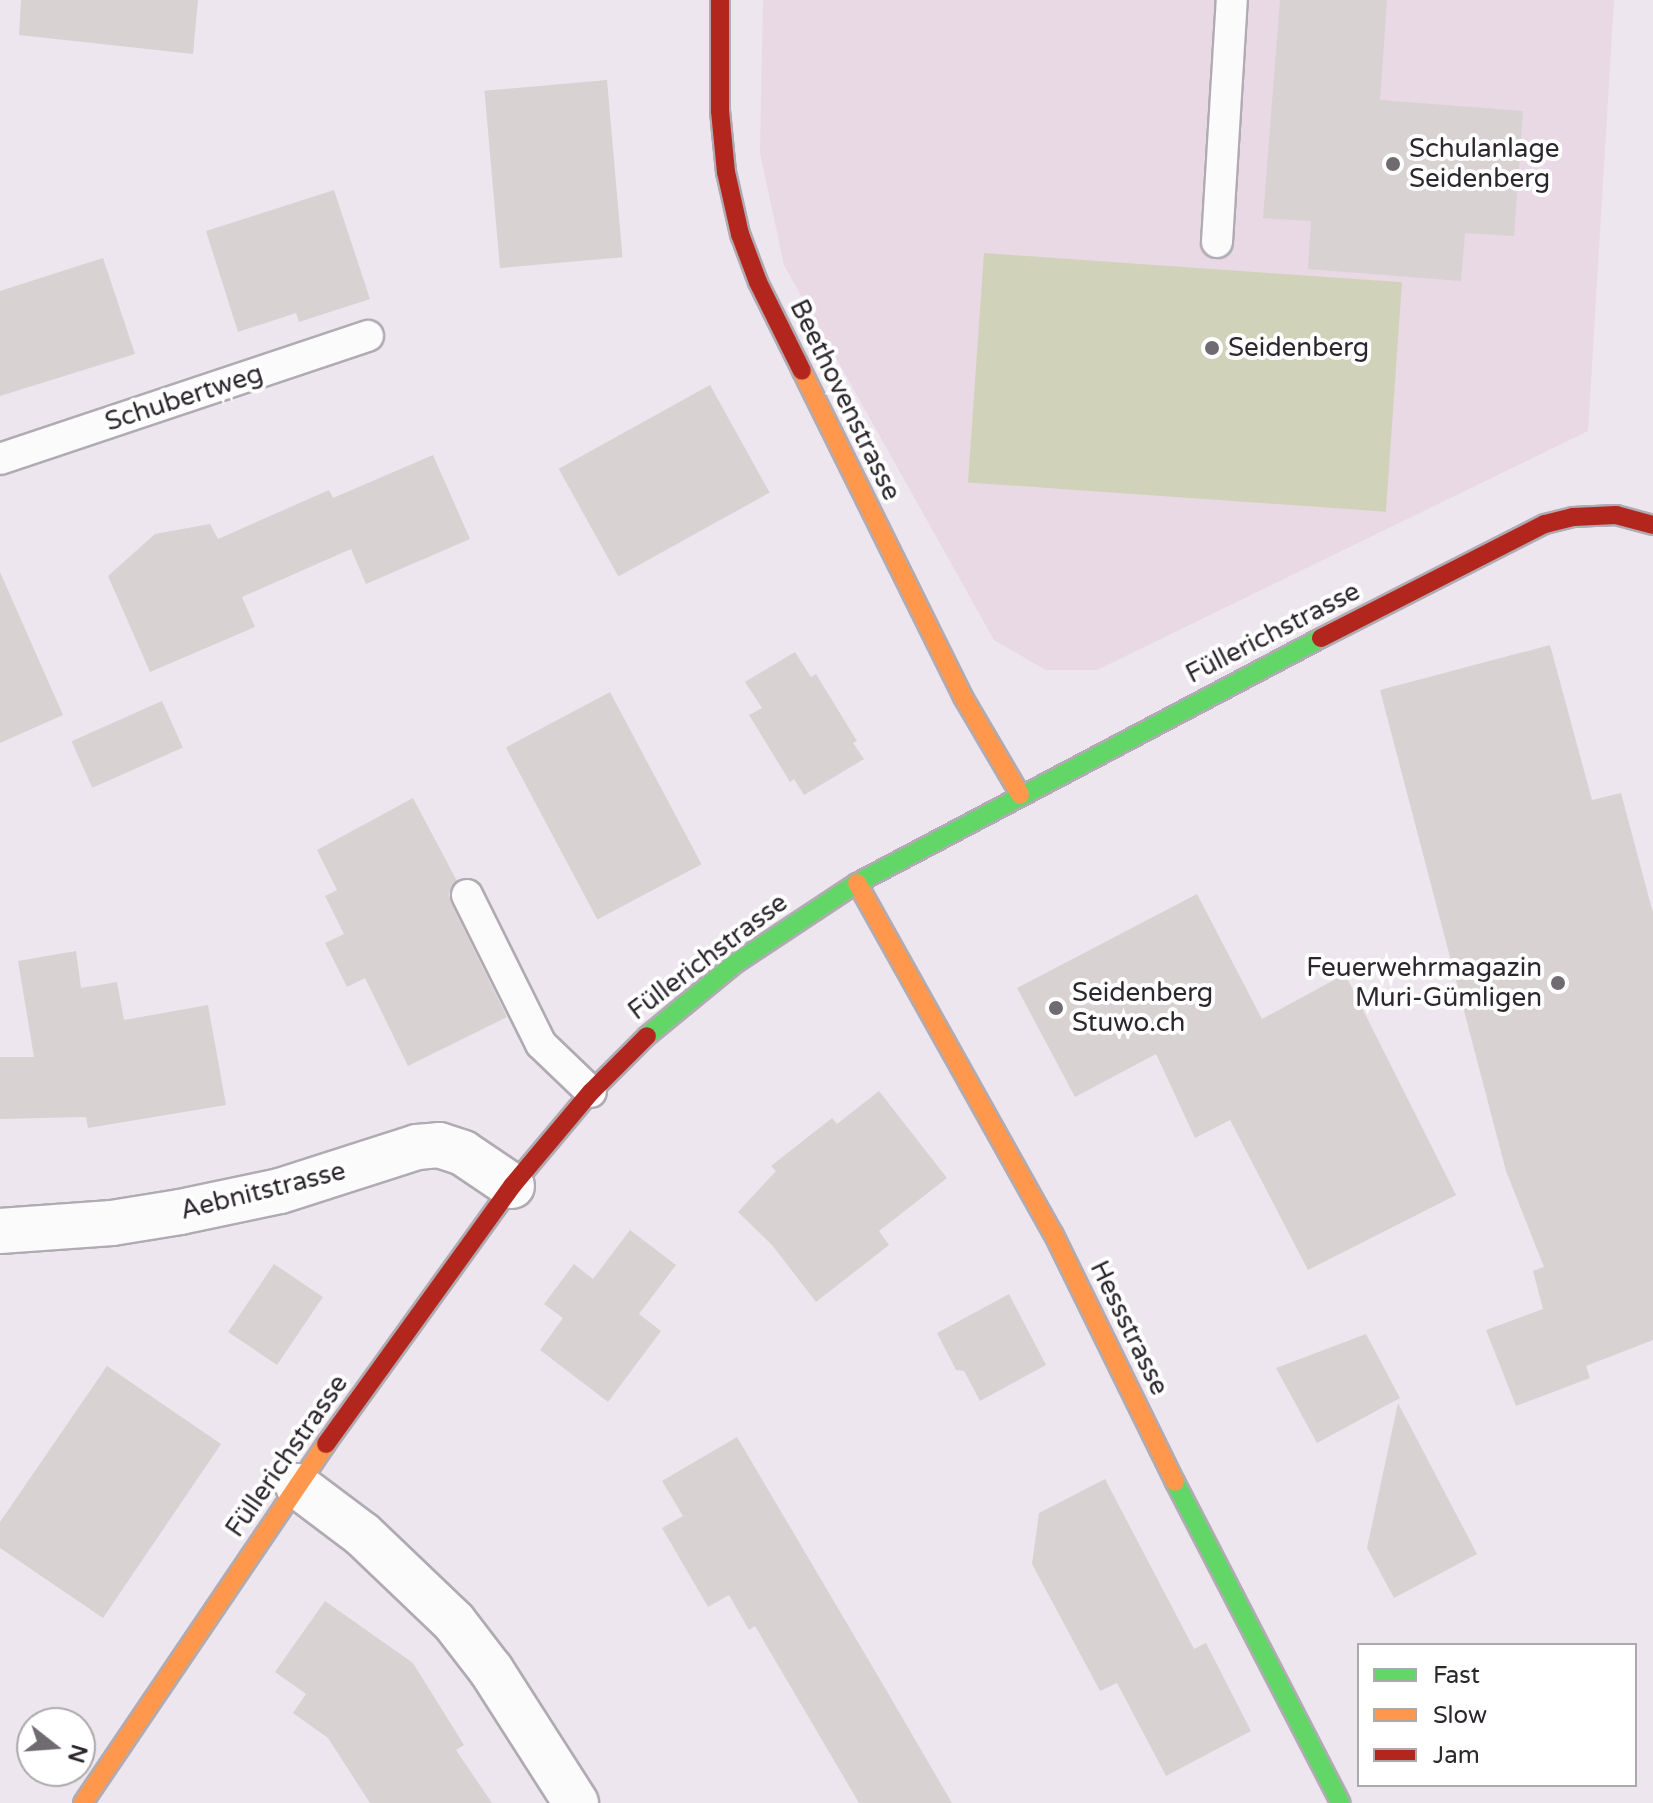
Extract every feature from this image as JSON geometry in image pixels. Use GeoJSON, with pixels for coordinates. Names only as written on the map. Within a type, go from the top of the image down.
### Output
{"type":"FeatureCollection","features":[{"type":"Feature","properties":{"kind":"street","name":"Beethovenstrasse"},"geometry":{"type":"LineString","coordinates":[[720,0],[720,111],[726,172],[740,234],[758,282],[963,697],[1020,794]]}},
{"type":"Feature","properties":{"kind":"street","name":"Füllerichstrasse"},"geometry":{"type":"LineString","coordinates":[[83,1803],[439,1282],[512,1186],[591,1092],[637,1044],[736,963],[857,883],[1020,794],[1545,524],[1573,517],[1616,515],[1653,525]]}},
{"type":"Feature","properties":{"kind":"street","name":"Hessstrasse"},"geometry":{"type":"LineString","coordinates":[[857,883],[1053,1233],[1217,1567],[1341,1803]]}},
{"type":"Feature","properties":{"kind":"street","name":"Aebnitstrasse"},"geometry":{"type":"LineString","coordinates":[[0,1231],[112,1223],[180,1212],[280,1191],[417,1147],[439,1145],[463,1153],[512,1186]]}},
{"type":"Feature","properties":{"kind":"street"},"geometry":{"type":"LineString","coordinates":[[298,1486],[362,1534],[454,1622],[491,1670],[576,1803]]}},
{"type":"Feature","properties":{"kind":"lane"},"geometry":{"type":"LineString","coordinates":[[1217,242],[1232,0]]}},
{"type":"Feature","properties":{"kind":"lane","name":"Schubertweg"},"geometry":{"type":"LineString","coordinates":[[0,459],[368,336]]}},
{"type":"Feature","properties":{"kind":"lane"},"geometry":{"type":"LineString","coordinates":[[467,895],[541,1044],[591,1092]]}},
{"type":"Feature","properties":{"kind":"shaded area","name":"Seidenberg"},"geometry":{"type":"Polygon","coordinates":[[[763,0],[1614,0],[1588,431],[1097,670],[1046,670],[994,640],[784,265],[760,153],[763,0]]]}},
{"type":"Feature","properties":{"kind":"green space"},"geometry":{"type":"Polygon","coordinates":[[[984,253],[1402,282],[1386,512],[968,482],[984,253]]]}},
{"type":"Feature","properties":{"kind":"building"},"geometry":{"type":"Polygon","coordinates":[[[21,0],[198,0],[193,54],[19,35],[21,0]]]}},
{"type":"Feature","properties":{"kind":"building","name":"Schulanlage Seidenberg"},"geometry":{"type":"Polygon","coordinates":[[[1280,0],[1387,0],[1380,100],[1523,111],[1514,236],[1465,233],[1461,281],[1308,269],[1311,221],[1263,218],[1280,0]]]}},
{"type":"Feature","properties":{"kind":"building"},"geometry":{"type":"Polygon","coordinates":[[[607,80],[623,257],[500,268],[484,91],[607,80]]]}},
{"type":"Feature","properties":{"kind":"building"},"geometry":{"type":"Polygon","coordinates":[[[334,190],[370,299],[299,322],[296,313],[238,332],[206,231],[334,190]]]}},
{"type":"Feature","properties":{"kind":"building"},"geometry":{"type":"Polygon","coordinates":[[[103,258],[135,354],[0,396],[0,291],[103,258]]]}},
{"type":"Feature","properties":{"kind":"building"},"geometry":{"type":"Polygon","coordinates":[[[710,385],[770,493],[618,576],[559,469],[710,385]]]}},
{"type":"Feature","properties":{"kind":"building"},"geometry":{"type":"Polygon","coordinates":[[[433,455],[470,539],[366,584],[351,549],[242,597],[255,627],[150,672],[108,576],[155,534],[210,524],[218,539],[329,490],[333,498],[433,455]]]}},
{"type":"Feature","properties":{"kind":"building"},"geometry":{"type":"Polygon","coordinates":[[[0,572],[63,715],[0,743],[0,572]]]}},
{"type":"Feature","properties":{"kind":"building"},"geometry":{"type":"Polygon","coordinates":[[[1550,645],[1592,800],[1621,793],[1653,913],[1653,1340],[1586,1366],[1590,1378],[1516,1406],[1486,1330],[1543,1309],[1533,1271],[1544,1267],[1506,1171],[1380,690],[1550,645]]]}},
{"type":"Feature","properties":{"kind":"building"},"geometry":{"type":"Polygon","coordinates":[[[795,652],[811,677],[816,674],[857,741],[853,743],[864,759],[804,795],[794,779],[790,782],[749,715],[762,708],[745,682],[795,652]]]}},
{"type":"Feature","properties":{"kind":"building"},"geometry":{"type":"Polygon","coordinates":[[[610,692],[702,864],[597,920],[506,747],[610,692]]]}},
{"type":"Feature","properties":{"kind":"building"},"geometry":{"type":"Polygon","coordinates":[[[162,701],[183,748],[92,788],[72,741],[162,701]]]}},
{"type":"Feature","properties":{"kind":"building"},"geometry":{"type":"Polygon","coordinates":[[[413,798],[457,881],[449,893],[451,903],[507,1017],[408,1066],[365,978],[347,987],[325,943],[344,934],[325,896],[337,890],[317,850],[413,798]]]}},
{"type":"Feature","properties":{"kind":"building"},"geometry":{"type":"Polygon","coordinates":[[[1197,894],[1262,1019],[1345,974],[1456,1195],[1308,1270],[1230,1120],[1195,1138],[1156,1054],[1075,1097],[1017,988],[1197,894]]]}},
{"type":"Feature","properties":{"kind":"building"},"geometry":{"type":"Polygon","coordinates":[[[76,951],[81,988],[117,982],[124,1020],[208,1005],[226,1105],[88,1128],[86,1117],[0,1119],[0,1057],[34,1057],[18,961],[76,951]]]}},
{"type":"Feature","properties":{"kind":"building"},"geometry":{"type":"Polygon","coordinates":[[[879,1091],[947,1178],[879,1231],[889,1245],[816,1302],[772,1245],[738,1212],[776,1171],[771,1166],[832,1118],[837,1124],[879,1091]]]}},
{"type":"Feature","properties":{"kind":"building"},"geometry":{"type":"Polygon","coordinates":[[[630,1230],[676,1265],[639,1314],[661,1331],[608,1402],[540,1350],[563,1318],[544,1304],[574,1264],[593,1279],[630,1230]]]}},
{"type":"Feature","properties":{"kind":"building"},"geometry":{"type":"Polygon","coordinates":[[[274,1264],[323,1297],[277,1365],[228,1332],[274,1264]]]}},
{"type":"Feature","properties":{"kind":"building"},"geometry":{"type":"Polygon","coordinates":[[[1009,1294],[1046,1365],[980,1401],[964,1371],[956,1370],[937,1333],[1009,1294]]]}},
{"type":"Feature","properties":{"kind":"building"},"geometry":{"type":"Polygon","coordinates":[[[1366,1334],[1400,1398],[1317,1443],[1276,1368],[1366,1334]]]}},
{"type":"Feature","properties":{"kind":"building"},"geometry":{"type":"Polygon","coordinates":[[[107,1366],[221,1444],[103,1618],[0,1548],[0,1522],[107,1366]]]}},
{"type":"Feature","properties":{"kind":"building"},"geometry":{"type":"Polygon","coordinates":[[[1398,1403],[1477,1554],[1394,1598],[1367,1548],[1398,1403]]]}},
{"type":"Feature","properties":{"kind":"building"},"geometry":{"type":"Polygon","coordinates":[[[737,1437],[952,1803],[859,1803],[755,1626],[749,1630],[729,1595],[708,1607],[662,1528],[683,1516],[662,1481],[737,1437]]]}},
{"type":"Feature","properties":{"kind":"building"},"geometry":{"type":"Polygon","coordinates":[[[1105,1479],[1194,1649],[1206,1643],[1251,1731],[1166,1776],[1117,1683],[1100,1691],[1032,1564],[1039,1513],[1105,1479]]]}},
{"type":"Feature","properties":{"kind":"building"},"geometry":{"type":"Polygon","coordinates":[[[325,1601],[413,1663],[464,1745],[456,1750],[492,1803],[370,1803],[328,1738],[293,1713],[306,1694],[275,1672],[325,1601]]]}},
{"type":"Feature","properties":{"kind":"traffic: fast"},"geometry":{"type":"LineString","coordinates":[[647,1036],[736,963],[857,883],[1321,638]]}},
{"type":"Feature","properties":{"kind":"traffic: fast"},"geometry":{"type":"LineString","coordinates":[[1175,1482],[1341,1803]]}},
{"type":"Feature","properties":{"kind":"traffic: slow"},"geometry":{"type":"LineString","coordinates":[[802,371],[963,697],[1020,794]]}},
{"type":"Feature","properties":{"kind":"traffic: slow"},"geometry":{"type":"LineString","coordinates":[[857,883],[1053,1233],[1175,1482]]}},
{"type":"Feature","properties":{"kind":"traffic: slow"},"geometry":{"type":"LineString","coordinates":[[83,1803],[326,1444]]}},
{"type":"Feature","properties":{"kind":"traffic: jam"},"geometry":{"type":"LineString","coordinates":[[720,0],[720,111],[726,172],[740,234],[758,282],[802,371]]}},
{"type":"Feature","properties":{"kind":"traffic: jam"},"geometry":{"type":"LineString","coordinates":[[1321,638],[1545,524],[1573,517],[1616,515],[1653,525]]}},
{"type":"Feature","properties":{"kind":"traffic: jam"},"geometry":{"type":"LineString","coordinates":[[326,1444],[512,1186],[591,1092],[647,1036]]}},
{"type":"Feature","properties":{"kind":"place","name":"Schulanlage Seidenberg"},"geometry":{"type":"Point","coordinates":[1393,164]}},
{"type":"Feature","properties":{"kind":"place","name":"Seidenberg"},"geometry":{"type":"Point","coordinates":[1212,348]}},
{"type":"Feature","properties":{"kind":"place","name":"Feuerwehrmagazin Muri-Gümligen"},"geometry":{"type":"Point","coordinates":[1558,983]}},
{"type":"Feature","properties":{"kind":"place","name":"Seidenberg Stuwo.ch"},"geometry":{"type":"Point","coordinates":[1056,1008]}}]}
